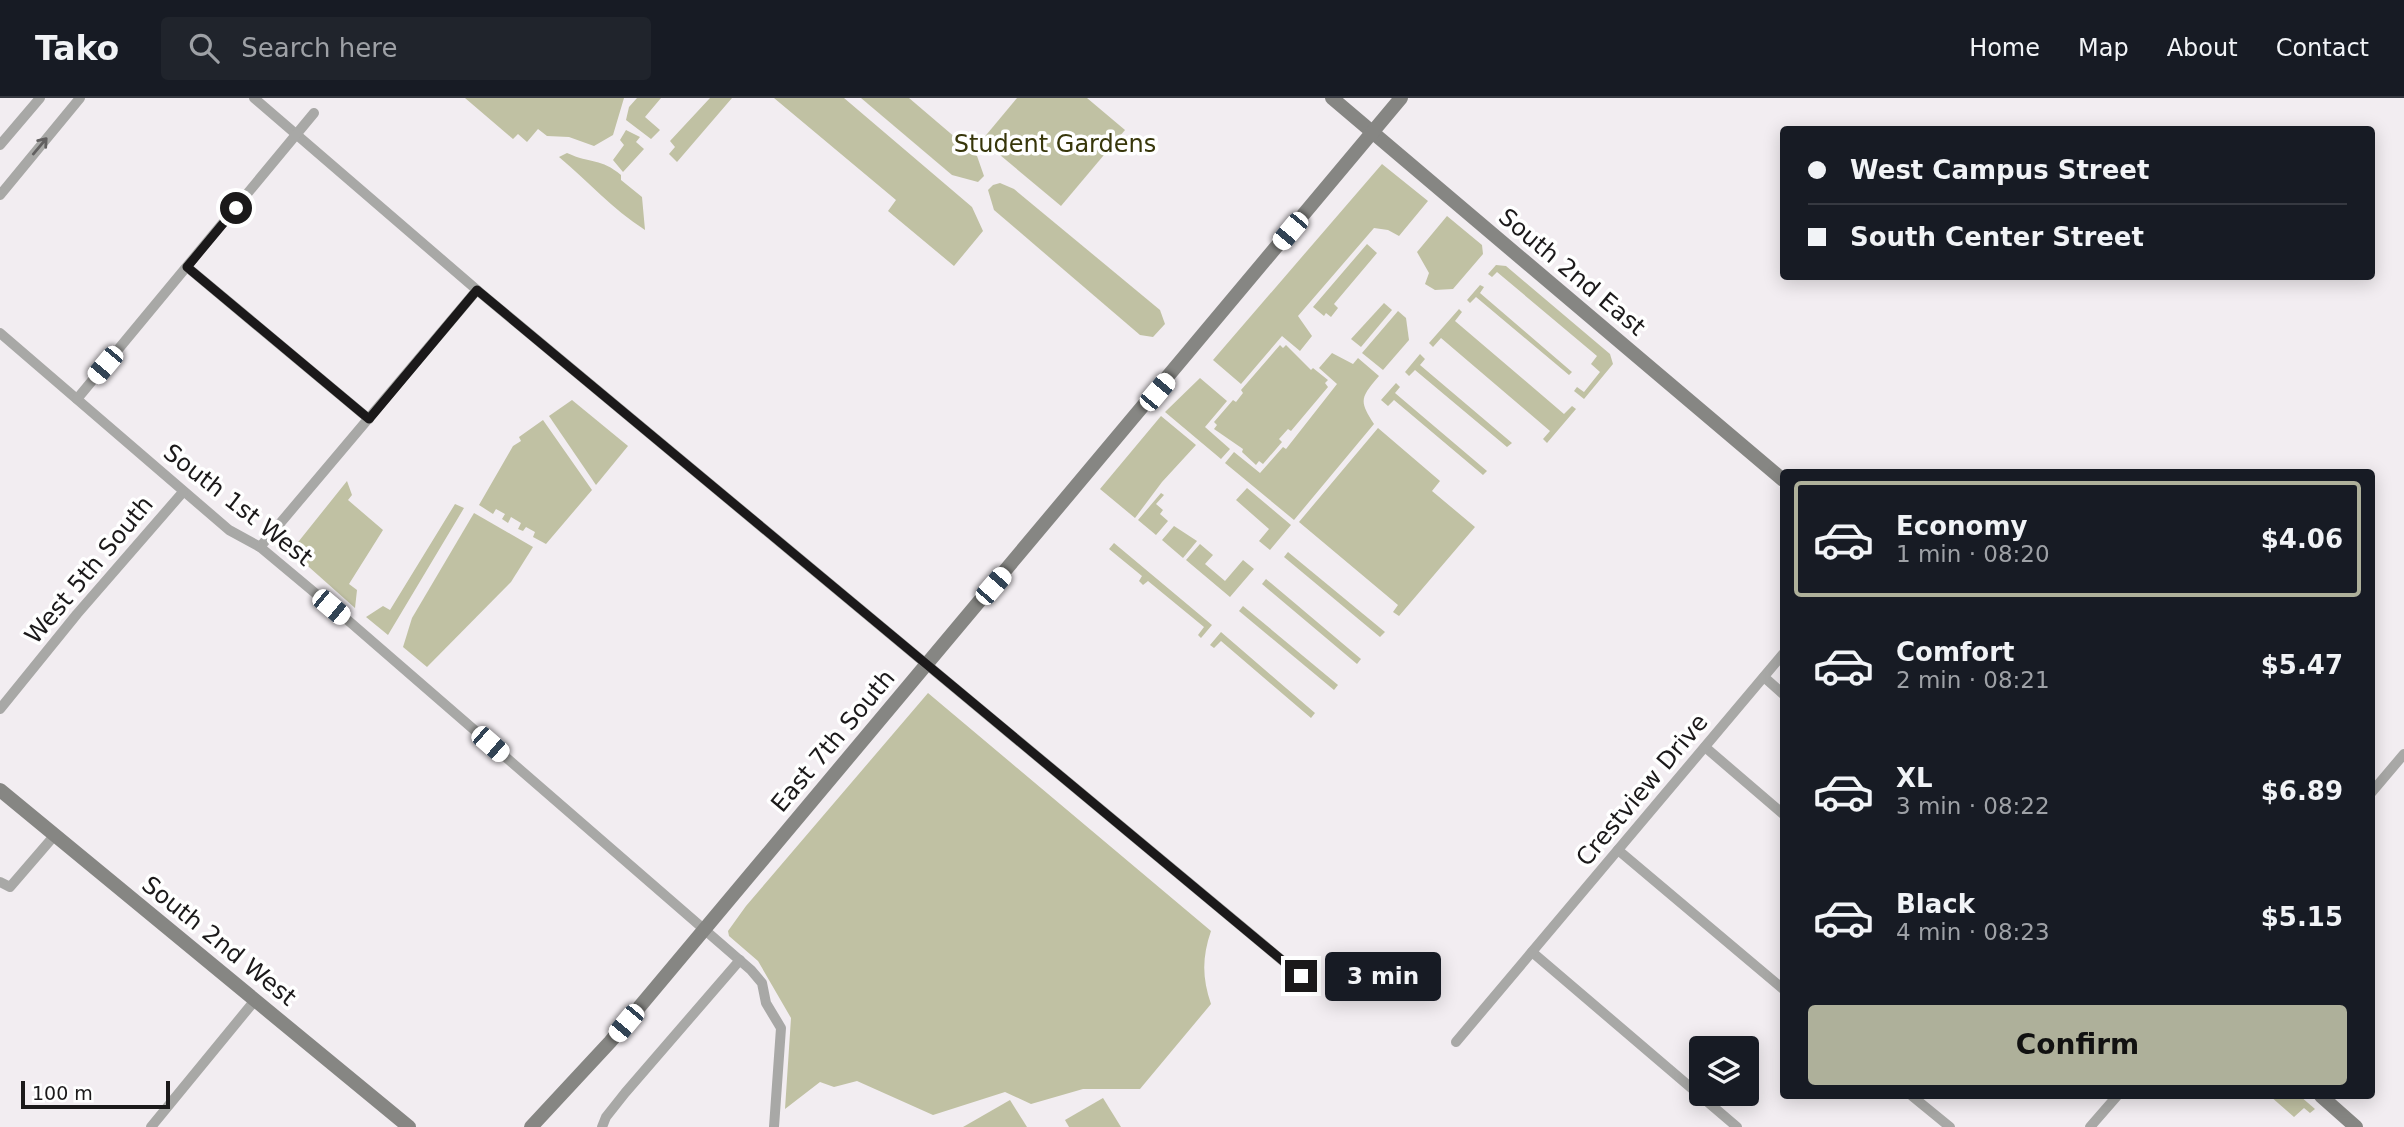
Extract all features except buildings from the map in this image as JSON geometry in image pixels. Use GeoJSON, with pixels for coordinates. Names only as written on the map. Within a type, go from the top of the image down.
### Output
{"type":"FeatureCollection","features":[{"type":"Feature","properties":{"kind":"main road","name":"South 2nd East"},"geometry":{"type":"LineString","coordinates":[[1332,98],[1780,477]]}},
{"type":"Feature","properties":{"kind":"main road","name":"East 7th South"},"geometry":{"type":"LineString","coordinates":[[531,1127],[610,1042],[1401,98]]}},
{"type":"Feature","properties":{"kind":"main road","name":"South 2nd West"},"geometry":{"type":"LineString","coordinates":[[0,790],[409,1127]]}},
{"type":"Feature","properties":{"kind":"main road"},"geometry":{"type":"LineString","coordinates":[[2323,1099],[2356,1127]]}},
{"type":"Feature","properties":{"kind":"street"},"geometry":{"type":"LineString","coordinates":[[0,145],[40,98]]}},
{"type":"Feature","properties":{"kind":"street"},"geometry":{"type":"LineString","coordinates":[[0,195],[80,98]]}},
{"type":"Feature","properties":{"kind":"street"},"geometry":{"type":"LineString","coordinates":[[254,98],[477,290],[925,666],[1301,976]]}},
{"type":"Feature","properties":{"kind":"street"},"geometry":{"type":"LineString","coordinates":[[77,399],[314,113]]}},
{"type":"Feature","properties":{"kind":"street"},"geometry":{"type":"LineString","coordinates":[[187,267],[369,419]]}},
{"type":"Feature","properties":{"kind":"street"},"geometry":{"type":"LineString","coordinates":[[260,547],[477,290]]}},
{"type":"Feature","properties":{"kind":"street","name":"South 1st West"},"geometry":{"type":"LineString","coordinates":[[0,333],[229,530],[260,547],[740,960],[762,984],[766,1003],[781,1028],[774,1127]]}},
{"type":"Feature","properties":{"kind":"street","name":"West 5th South"},"geometry":{"type":"LineString","coordinates":[[0,709],[84,606],[184,492]]}},
{"type":"Feature","properties":{"kind":"street","name":"Crestview Drive"},"geometry":{"type":"LineString","coordinates":[[1456,1042],[1780,658]]}},
{"type":"Feature","properties":{"kind":"street"},"geometry":{"type":"LineString","coordinates":[[1764,677],[1780,691]]}},
{"type":"Feature","properties":{"kind":"street"},"geometry":{"type":"LineString","coordinates":[[1705,747],[1780,811]]}},
{"type":"Feature","properties":{"kind":"street"},"geometry":{"type":"LineString","coordinates":[[2375,788],[2404,754]]}},
{"type":"Feature","properties":{"kind":"street"},"geometry":{"type":"LineString","coordinates":[[0,882],[10,887],[54,836]]}},
{"type":"Feature","properties":{"kind":"street"},"geometry":{"type":"LineString","coordinates":[[1618,850],[1780,986]]}},
{"type":"Feature","properties":{"kind":"street"},"geometry":{"type":"LineString","coordinates":[[1532,952],[1737,1127]]}},
{"type":"Feature","properties":{"kind":"street"},"geometry":{"type":"LineString","coordinates":[[602,1127],[606,1117],[625,1093],[740,960]]}},
{"type":"Feature","properties":{"kind":"street"},"geometry":{"type":"LineString","coordinates":[[151,1127],[256,999]]}},
{"type":"Feature","properties":{"kind":"street"},"geometry":{"type":"LineString","coordinates":[[1916,1099],[1950,1127]]}},
{"type":"Feature","properties":{"kind":"street"},"geometry":{"type":"LineString","coordinates":[[2090,1127],[2114,1099]]}},
{"type":"Feature","properties":{"kind":"green space"},"geometry":{"type":"Polygon","coordinates":[[[465,98],[624,98],[613,135],[594,146],[569,137],[547,136],[538,129],[527,142],[518,134],[513,139],[465,98]]]}},
{"type":"Feature","properties":{"kind":"green space"},"geometry":{"type":"Polygon","coordinates":[[[637,98],[661,98],[645,117],[660,130],[651,139],[626,120],[629,107],[637,98]]]}},
{"type":"Feature","properties":{"kind":"green space"},"geometry":{"type":"Polygon","coordinates":[[[710,98],[732,98],[677,162],[669,154],[675,147],[670,141],[710,98]]]}},
{"type":"Feature","properties":{"kind":"green space"},"geometry":{"type":"Polygon","coordinates":[[[774,98],[844,98],[972,207],[983,231],[954,266],[888,211],[896,200],[774,98]]]}},
{"type":"Feature","properties":{"kind":"green space"},"geometry":{"type":"Polygon","coordinates":[[[861,98],[909,98],[977,156],[984,176],[978,182],[952,175],[861,98]]]}},
{"type":"Feature","properties":{"kind":"green space","name":"Student Gardens"},"geometry":{"type":"Polygon","coordinates":[[[1017,98],[1087,98],[1125,130],[1061,206],[982,140],[1017,98]]]}},
{"type":"Feature","properties":{"kind":"green space"},"geometry":{"type":"Polygon","coordinates":[[[626,130],[640,137],[636,142],[644,149],[623,172],[613,160],[624,145],[620,140],[626,130]]]}},
{"type":"Feature","properties":{"kind":"green space"},"geometry":{"type":"Polygon","coordinates":[[[567,153],[601,163],[621,175],[621,180],[642,197],[645,230],[611,204],[559,157],[567,153]]]}},
{"type":"Feature","properties":{"kind":"green space"},"geometry":{"type":"Polygon","coordinates":[[[1382,164],[1428,201],[1399,236],[1388,230],[1374,228],[1298,316],[1312,336],[1300,351],[1282,336],[1241,384],[1213,360],[1382,164]]]}},
{"type":"Feature","properties":{"kind":"green space"},"geometry":{"type":"Polygon","coordinates":[[[1000,183],[1014,189],[1160,310],[1165,324],[1153,337],[1140,335],[994,210],[988,190],[1000,183]]]}},
{"type":"Feature","properties":{"kind":"green space"},"geometry":{"type":"Polygon","coordinates":[[[1447,216],[1482,245],[1483,254],[1453,289],[1435,290],[1425,284],[1429,273],[1417,252],[1447,216]]]}},
{"type":"Feature","properties":{"kind":"green space"},"geometry":{"type":"Polygon","coordinates":[[[1367,244],[1377,253],[1334,304],[1338,308],[1331,317],[1326,313],[1324,316],[1313,307],[1367,244]]]}},
{"type":"Feature","properties":{"kind":"green space"},"geometry":{"type":"Polygon","coordinates":[[[1496,265],[1506,266],[1610,354],[1613,364],[1584,399],[1574,391],[1577,387],[1584,392],[1600,372],[1591,364],[1597,356],[1497,272],[1492,277],[1488,274],[1496,265]]]}},
{"type":"Feature","properties":{"kind":"green space"},"geometry":{"type":"Polygon","coordinates":[[[1480,285],[1484,287],[1480,293],[1572,372],[1569,375],[1476,297],[1470,303],[1467,300],[1480,285]]]}},
{"type":"Feature","properties":{"kind":"green space"},"geometry":{"type":"Polygon","coordinates":[[[1384,303],[1392,310],[1361,347],[1351,339],[1384,303]]]}},
{"type":"Feature","properties":{"kind":"green space"},"geometry":{"type":"Polygon","coordinates":[[[1459,309],[1462,312],[1455,321],[1564,414],[1572,406],[1576,409],[1547,443],[1543,439],[1550,431],[1441,338],[1433,347],[1429,343],[1459,309]]]}},
{"type":"Feature","properties":{"kind":"green space"},"geometry":{"type":"Polygon","coordinates":[[[1398,311],[1406,318],[1409,340],[1383,370],[1362,353],[1398,311]]]}},
{"type":"Feature","properties":{"kind":"green space"},"geometry":{"type":"Polygon","coordinates":[[[1280,345],[1283,348],[1286,345],[1311,370],[1313,368],[1328,380],[1325,383],[1328,387],[1291,431],[1288,429],[1279,439],[1282,442],[1263,464],[1259,461],[1256,465],[1242,452],[1243,449],[1214,429],[1217,425],[1214,422],[1233,400],[1236,402],[1243,393],[1241,390],[1280,345]]]}},
{"type":"Feature","properties":{"kind":"green space"},"geometry":{"type":"Polygon","coordinates":[[[1332,353],[1353,364],[1358,358],[1379,376],[1364,400],[1374,424],[1294,520],[1225,463],[1234,452],[1260,473],[1283,447],[1286,449],[1337,384],[1319,368],[1332,353]]]}},
{"type":"Feature","properties":{"kind":"green space"},"geometry":{"type":"Polygon","coordinates":[[[1420,354],[1425,359],[1420,365],[1512,443],[1507,447],[1415,370],[1409,376],[1405,372],[1420,354]]]}},
{"type":"Feature","properties":{"kind":"green space"},"geometry":{"type":"Polygon","coordinates":[[[1200,378],[1227,401],[1205,427],[1230,449],[1221,459],[1165,412],[1200,378]]]}},
{"type":"Feature","properties":{"kind":"green space"},"geometry":{"type":"Polygon","coordinates":[[[1396,383],[1400,387],[1395,393],[1487,471],[1483,475],[1394,400],[1388,406],[1381,400],[1396,383]]]}},
{"type":"Feature","properties":{"kind":"green space"},"geometry":{"type":"Polygon","coordinates":[[[572,400],[628,446],[596,485],[549,416],[572,400]]]}},
{"type":"Feature","properties":{"kind":"green space"},"geometry":{"type":"Polygon","coordinates":[[[1161,416],[1196,445],[1162,482],[1135,518],[1100,489],[1161,416]]]}},
{"type":"Feature","properties":{"kind":"green space"},"geometry":{"type":"Polygon","coordinates":[[[543,420],[592,490],[546,544],[533,537],[535,532],[526,527],[523,531],[518,529],[521,523],[511,517],[508,523],[502,519],[505,514],[496,509],[493,514],[479,505],[513,446],[521,441],[519,437],[543,420]]]}},
{"type":"Feature","properties":{"kind":"green space"},"geometry":{"type":"Polygon","coordinates":[[[1378,428],[1440,481],[1432,491],[1475,527],[1399,616],[1393,612],[1398,605],[1299,522],[1378,428]]]}},
{"type":"Feature","properties":{"kind":"green space"},"geometry":{"type":"Polygon","coordinates":[[[347,481],[352,495],[348,500],[383,530],[349,584],[357,590],[355,608],[291,551],[347,481]]]}},
{"type":"Feature","properties":{"kind":"green space"},"geometry":{"type":"Polygon","coordinates":[[[1247,488],[1291,525],[1270,550],[1259,541],[1269,529],[1236,500],[1247,488]]]}},
{"type":"Feature","properties":{"kind":"green space"},"geometry":{"type":"Polygon","coordinates":[[[1161,493],[1164,495],[1156,504],[1163,510],[1160,514],[1168,521],[1156,535],[1138,520],[1161,493]]]}},
{"type":"Feature","properties":{"kind":"green space"},"geometry":{"type":"Polygon","coordinates":[[[455,504],[464,508],[388,635],[366,617],[383,606],[390,610],[455,504]]]}},
{"type":"Feature","properties":{"kind":"green space"},"geometry":{"type":"Polygon","coordinates":[[[474,513],[533,547],[511,582],[427,667],[403,647],[412,618],[474,513]]]}},
{"type":"Feature","properties":{"kind":"green space"},"geometry":{"type":"Polygon","coordinates":[[[1174,526],[1197,541],[1183,558],[1162,540],[1174,526]]]}},
{"type":"Feature","properties":{"kind":"green space"},"geometry":{"type":"Polygon","coordinates":[[[1114,543],[1212,625],[1201,638],[1198,635],[1204,627],[1148,581],[1143,585],[1139,581],[1142,576],[1109,549],[1114,543]]]}},
{"type":"Feature","properties":{"kind":"green space"},"geometry":{"type":"Polygon","coordinates":[[[1200,544],[1213,555],[1205,564],[1225,581],[1243,560],[1254,569],[1230,597],[1186,560],[1200,544]]]}},
{"type":"Feature","properties":{"kind":"green space"},"geometry":{"type":"Polygon","coordinates":[[[1288,552],[1385,632],[1380,637],[1284,557],[1288,552]]]}},
{"type":"Feature","properties":{"kind":"green space"},"geometry":{"type":"Polygon","coordinates":[[[1266,579],[1361,659],[1357,664],[1262,584],[1266,579]]]}},
{"type":"Feature","properties":{"kind":"green space"},"geometry":{"type":"Polygon","coordinates":[[[1243,606],[1338,685],[1334,690],[1239,611],[1243,606]]]}},
{"type":"Feature","properties":{"kind":"green space"},"geometry":{"type":"Polygon","coordinates":[[[1221,632],[1315,713],[1311,718],[1221,641],[1214,648],[1210,645],[1221,632]]]}},
{"type":"Feature","properties":{"kind":"green space"},"geometry":{"type":"Polygon","coordinates":[[[928,693],[1211,931],[1204,968],[1211,1004],[1140,1089],[1083,1089],[1031,1104],[1005,1092],[933,1115],[857,1081],[834,1087],[820,1082],[785,1109],[791,1018],[758,961],[729,936],[728,931],[746,906],[928,693]]]}},
{"type":"Feature","properties":{"kind":"green space"},"geometry":{"type":"Polygon","coordinates":[[[1103,1098],[1121,1127],[1069,1127],[1065,1120],[1103,1098]]]}},
{"type":"Feature","properties":{"kind":"green space"},"geometry":{"type":"Polygon","coordinates":[[[2273,1099],[2303,1099],[2315,1109],[2310,1113],[2304,1108],[2294,1117],[2273,1099]]]}},
{"type":"Feature","properties":{"kind":"green space"},"geometry":{"type":"Polygon","coordinates":[[[1010,1100],[1027,1127],[963,1127],[1010,1100]]]}},
{"type":"Feature","properties":{"kind":"route"},"geometry":{"type":"LineString","coordinates":[[236,208],[187,267],[369,419],[477,290],[925,666],[1301,976]]}}]}
